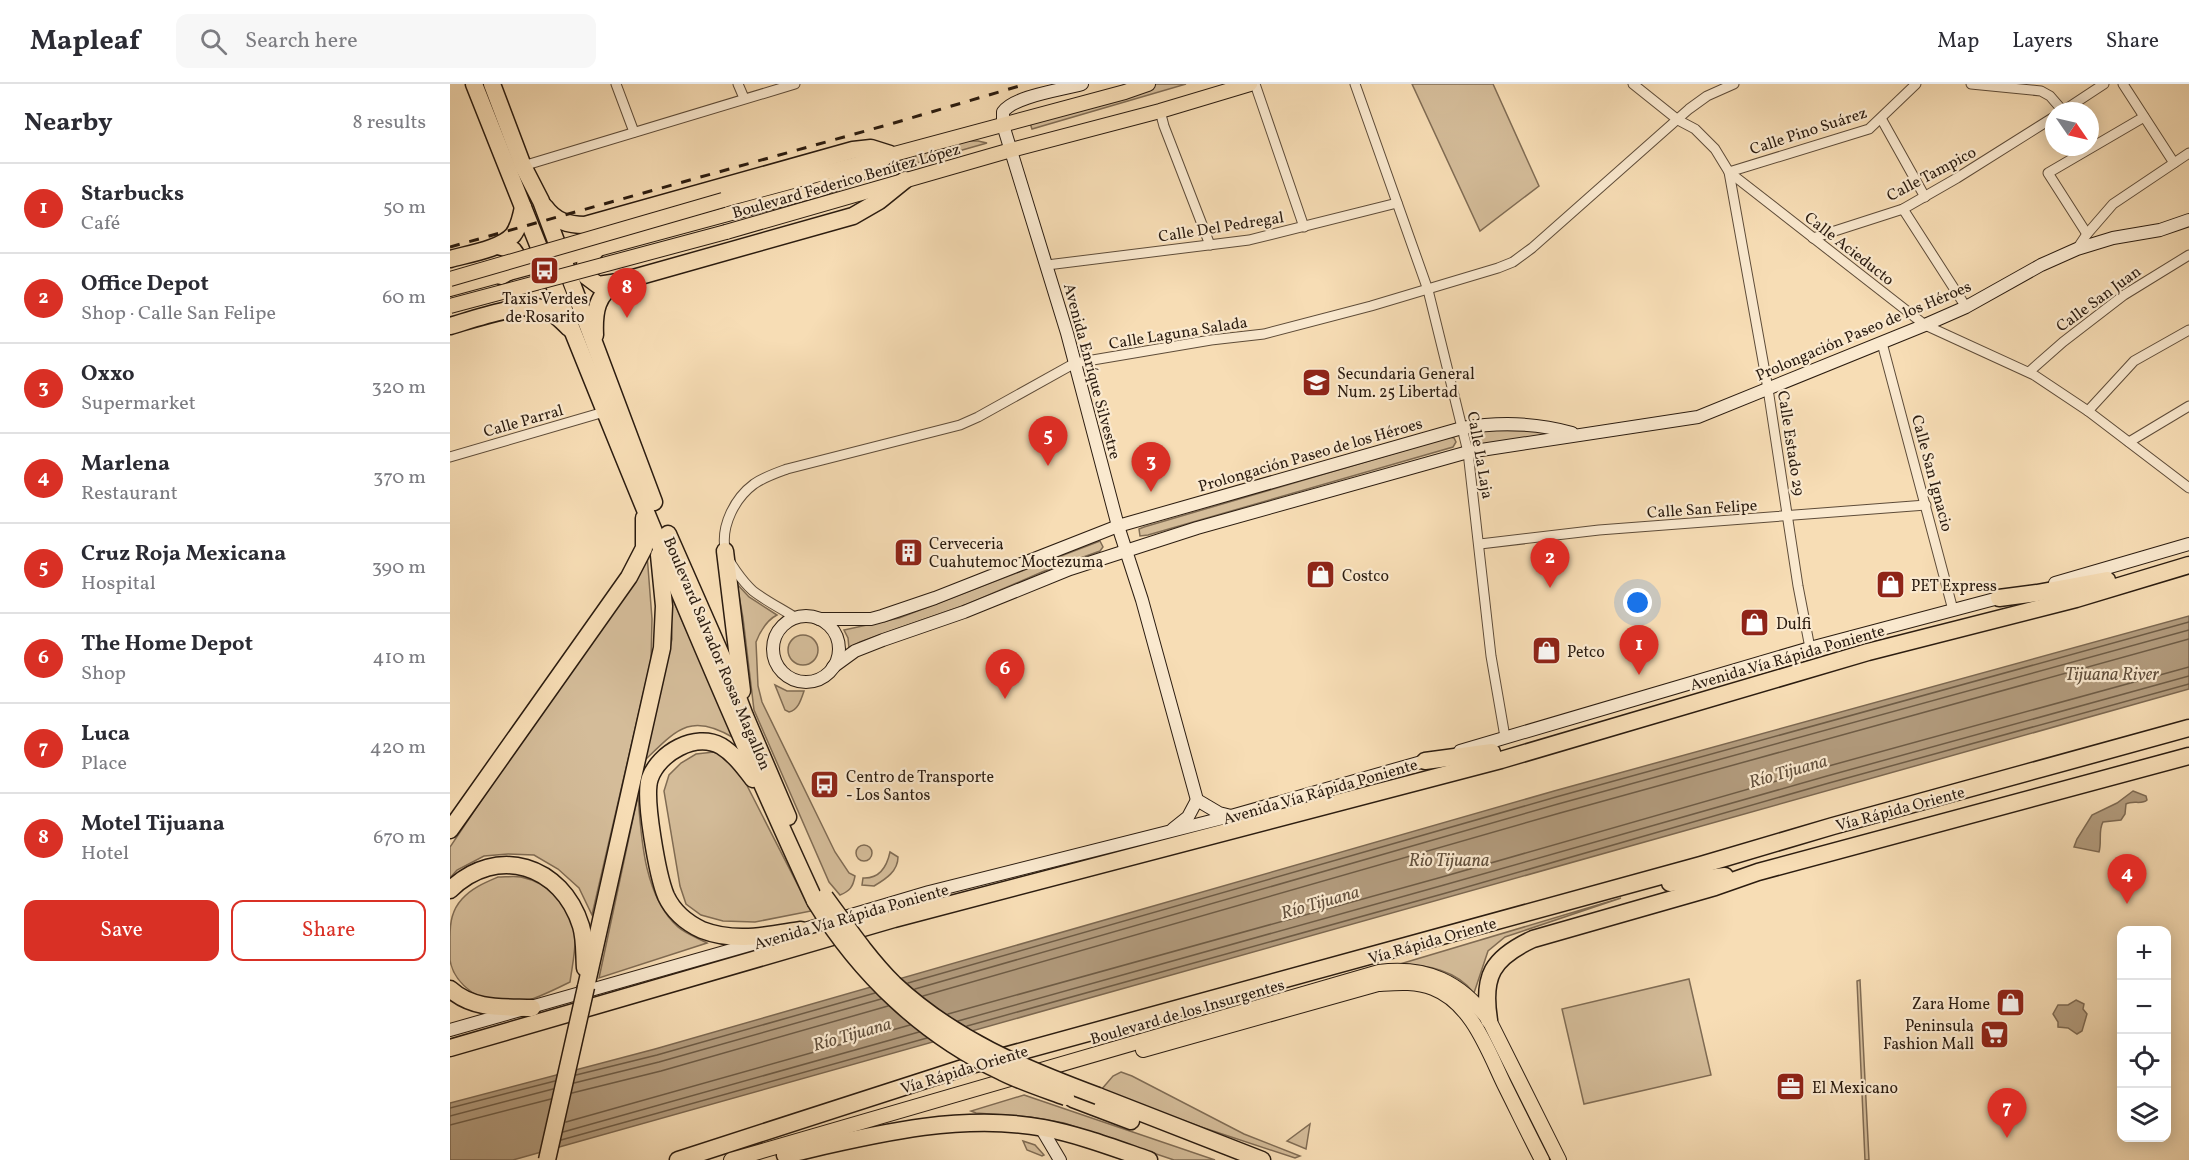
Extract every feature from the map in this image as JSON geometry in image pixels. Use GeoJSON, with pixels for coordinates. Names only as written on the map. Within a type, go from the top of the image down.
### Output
{"type":"FeatureCollection","features":[{"type":"Feature","properties":{"kind":"highway","name":"Boulevard Salvador Rosas Magallón"},"geometry":{"type":"LineString","coordinates":[[474,84],[523,207],[595,342],[649,489],[726,666],[820,899],[894,983],[920,1006],[977,1045],[1038,1074],[1262,1160]]}},
{"type":"Feature","properties":{"kind":"highway","name":"Boulevard Salvador Rosas Magallón"},"geometry":{"type":"LineString","coordinates":[[492,84],[523,166],[541,201],[554,262],[573,332],[604,412],[767,798],[842,942],[885,990],[936,1034],[971,1056],[1003,1073],[1231,1160]]}},
{"type":"Feature","properties":{"kind":"highway"},"geometry":{"type":"LineString","coordinates":[[541,201],[556,218],[566,224],[585,225],[853,150],[871,148],[890,154]]}},
{"type":"Feature","properties":{"kind":"highway"},"geometry":{"type":"LineString","coordinates":[[595,342],[594,319],[603,293],[609,286],[853,216],[879,201],[905,180]]}},
{"type":"Feature","properties":{"kind":"highway"},"geometry":{"type":"LineString","coordinates":[[450,259],[498,246],[513,236],[523,207]]}},
{"type":"Feature","properties":{"kind":"highway"},"geometry":{"type":"LineString","coordinates":[[498,246],[513,250],[518,260],[512,271],[501,276]]}},
{"type":"Feature","properties":{"kind":"highway"},"geometry":{"type":"LineString","coordinates":[[595,251],[585,264],[586,276],[598,285],[619,282]]}},
{"type":"Feature","properties":{"kind":"highway"},"geometry":{"type":"LineString","coordinates":[[450,326],[515,309],[536,307],[549,311],[573,332]]}},
{"type":"Feature","properties":{"kind":"highway"},"geometry":{"type":"LineString","coordinates":[[450,830],[608,608],[638,562],[645,539],[643,505]]}},
{"type":"Feature","properties":{"kind":"highway"},"geometry":{"type":"LineString","coordinates":[[547,1160],[662,648],[664,606],[658,540]]}},
{"type":"Feature","properties":{"kind":"highway"},"geometry":{"type":"LineString","coordinates":[[725,551],[745,716]]}},
{"type":"Feature","properties":{"kind":"highway","name":"Avenida Vía Rápida Poniente"},"geometry":{"type":"LineString","coordinates":[[450,1048],[894,919],[1501,760],[1868,652],[2076,598],[2189,565]]}},
{"type":"Feature","properties":{"kind":"highway"},"geometry":{"type":"LineString","coordinates":[[1999,598],[2170,570]]}},
{"type":"Feature","properties":{"kind":"highway","name":"Vía Rápida Oriente"},"geometry":{"type":"LineString","coordinates":[[678,1160],[975,1064],[1613,890],[1833,826],[2189,728]]}},
{"type":"Feature","properties":{"kind":"highway"},"geometry":{"type":"LineString","coordinates":[[1425,761],[1487,753],[1585,735]]}},
{"type":"Feature","properties":{"kind":"highway"},"geometry":{"type":"LineString","coordinates":[[767,798],[732,753],[718,745],[704,742],[691,743],[665,756],[656,766],[648,781],[648,805],[657,865],[666,895],[675,909],[686,921],[701,929],[728,938],[750,938],[801,930]]}},
{"type":"Feature","properties":{"kind":"highway"},"geometry":{"type":"LineString","coordinates":[[1489,1020],[1486,1001],[1488,980],[1494,968],[1512,949],[1533,939],[1715,887],[1758,872],[2189,756]]}},
{"type":"Feature","properties":{"kind":"highway"},"geometry":{"type":"LineString","coordinates":[[450,890],[459,881],[475,872],[496,865],[522,866],[545,876],[567,899],[582,929],[586,987]]}},
{"type":"Feature","properties":{"kind":"highway"},"geometry":{"type":"LineString","coordinates":[[1613,890],[1758,872]]}},
{"type":"Feature","properties":{"kind":"highway"},"geometry":{"type":"LineString","coordinates":[[450,989],[466,1000],[488,1007],[532,1008]]}},
{"type":"Feature","properties":{"kind":"highway"},"geometry":{"type":"LineString","coordinates":[[779,1157],[877,1134],[930,1126],[997,1124],[1041,1128],[1081,1136],[1149,1160]]}},
{"type":"Feature","properties":{"kind":"main road","name":"Boulevard Federico Benítez López"},"geometry":{"type":"LineString","coordinates":[[450,279],[723,200],[1148,84]]}},
{"type":"Feature","properties":{"kind":"main road","name":"Boulevard Federico Benítez López"},"geometry":{"type":"LineString","coordinates":[[450,306],[726,232],[1250,84]]}},
{"type":"Feature","properties":{"kind":"main road"},"geometry":{"type":"LineString","coordinates":[[450,289],[817,190],[858,176],[890,154]]}},
{"type":"Feature","properties":{"kind":"main road","name":"Boulevard de los Insurgentes"},"geometry":{"type":"LineString","coordinates":[[730,1160],[1379,972],[1412,970],[1438,978],[1466,994],[1489,1020],[1559,1160]]}},
{"type":"Feature","properties":{"kind":"main road","name":"Boulevard de los Insurgentes"},"geometry":{"type":"LineString","coordinates":[[779,1157],[1316,1000],[1378,984],[1397,983],[1434,988],[1448,996],[1461,1008],[1477,1029],[1539,1155]]}},
{"type":"Feature","properties":{"kind":"main road"},"geometry":{"type":"LineString","coordinates":[[1539,1155],[1553,1146]]}},
{"type":"Feature","properties":{"kind":"street"},"geometry":{"type":"LineString","coordinates":[[616,84],[634,132]]}},
{"type":"Feature","properties":{"kind":"street"},"geometry":{"type":"LineString","coordinates":[[738,84],[744,98]]}},
{"type":"Feature","properties":{"kind":"street"},"geometry":{"type":"LineString","coordinates":[[523,166],[795,84]]}},
{"type":"Feature","properties":{"kind":"street"},"geometry":{"type":"LineString","coordinates":[[1003,125],[1003,112],[1009,106],[1019,101],[1082,84]]}},
{"type":"Feature","properties":{"kind":"street"},"geometry":{"type":"LineString","coordinates":[[1255,84],[1304,227]]}},
{"type":"Feature","properties":{"kind":"street","name":"Calle La Laja"},"geometry":{"type":"LineString","coordinates":[[1355,84],[1428,290],[1468,452],[1491,656],[1505,737]]}},
{"type":"Feature","properties":{"kind":"street","name":"Calle Acieducto"},"geometry":{"type":"LineString","coordinates":[[1633,84],[1678,120],[1695,129],[1715,149],[1729,172],[1925,326],[2029,372],[2088,411],[2189,488]]}},
{"type":"Feature","properties":{"kind":"street","name":"Calle Laguna Salada"},"geometry":{"type":"LineString","coordinates":[[725,551],[725,532],[734,507],[743,494],[763,478],[787,469],[960,425],[1075,363],[1211,340],[1264,334],[1428,290],[1513,262],[1707,96],[1734,84]]}},
{"type":"Feature","properties":{"kind":"street","name":"Calle Pino Suárez"},"geometry":{"type":"LineString","coordinates":[[1729,172],[1869,129],[1882,120],[1916,84]]}},
{"type":"Feature","properties":{"kind":"street"},"geometry":{"type":"LineString","coordinates":[[1971,84],[2040,91],[2050,96],[2055,102]]}},
{"type":"Feature","properties":{"kind":"street"},"geometry":{"type":"LineString","coordinates":[[2077,102],[2104,84]]}},
{"type":"Feature","properties":{"kind":"street"},"geometry":{"type":"LineString","coordinates":[[2123,84],[2174,163]]}},
{"type":"Feature","properties":{"kind":"street"},"geometry":{"type":"LineString","coordinates":[[1160,111],[1210,245]]}},
{"type":"Feature","properties":{"kind":"street"},"geometry":{"type":"LineString","coordinates":[[2087,234],[2048,173],[2144,117]]}},
{"type":"Feature","properties":{"kind":"street"},"geometry":{"type":"LineString","coordinates":[[1882,120],[1925,197]]}},
{"type":"Feature","properties":{"kind":"street","name":"Calle Tampico"},"geometry":{"type":"LineString","coordinates":[[1813,238],[1904,209],[2045,123]]}},
{"type":"Feature","properties":{"kind":"street","name":"Avenida Enríque Silvestre"},"geometry":{"type":"LineString","coordinates":[[1003,125],[1047,265],[1118,526],[1142,600],[1197,800]]}},
{"type":"Feature","properties":{"kind":"street"},"geometry":{"type":"LineString","coordinates":[[2077,249],[2113,204],[2189,153]]}},
{"type":"Feature","properties":{"kind":"street","name":"Calle Estado 29"},"geometry":{"type":"LineString","coordinates":[[1729,172],[1768,388],[1798,586],[1810,648]]}},
{"type":"Feature","properties":{"kind":"street","name":"Calle Del Pedregal"},"geometry":{"type":"LineString","coordinates":[[1047,265],[1268,236],[1397,203]]}},
{"type":"Feature","properties":{"kind":"street"},"geometry":{"type":"LineString","coordinates":[[1904,209],[1966,308]]}},
{"type":"Feature","properties":{"kind":"street","name":"Prolongación Paseo de los Héroes"},"geometry":{"type":"LineString","coordinates":[[833,667],[855,651],[874,643],[964,612],[1070,569],[1126,550],[1468,452],[1576,434],[1690,419],[1966,308],[2041,265],[2077,249],[2113,238],[2160,230],[2189,220]]}},
{"type":"Feature","properties":{"kind":"street","name":"Calle San Juan"},"geometry":{"type":"LineString","coordinates":[[2029,372],[2063,342],[2124,295],[2189,255]]}},
{"type":"Feature","properties":{"kind":"street"},"geometry":{"type":"LineString","coordinates":[[2088,411],[2134,361],[2189,330]]}},
{"type":"Feature","properties":{"kind":"street","name":"Calle San Ignacio"},"geometry":{"type":"LineString","coordinates":[[1882,343],[1953,610]]}},
{"type":"Feature","properties":{"kind":"street"},"geometry":{"type":"LineString","coordinates":[[2129,442],[2189,406]]}},
{"type":"Feature","properties":{"kind":"street","name":"Calle Parral"},"geometry":{"type":"LineString","coordinates":[[450,457],[604,412]]}},
{"type":"Feature","properties":{"kind":"street","name":"Prolongación Paseo de los Héroes"},"geometry":{"type":"LineString","coordinates":[[819,619],[871,619],[903,610],[1118,526],[1462,428],[1488,424],[1539,426],[1576,434]]}},
{"type":"Feature","properties":{"kind":"street","name":"Calle San Felipe"},"geometry":{"type":"LineString","coordinates":[[1480,544],[1599,530],[1926,505]]}},
{"type":"Feature","properties":{"kind":"street","name":"Avenida Vía Rápida Poniente"},"geometry":{"type":"LineString","coordinates":[[450,1030],[929,892],[1231,816],[1810,648],[2189,544]]}},
{"type":"Feature","properties":{"kind":"street"},"geometry":{"type":"LineString","coordinates":[[725,551],[738,574],[754,591],[796,618]]}},
{"type":"Feature","properties":{"kind":"street"},"geometry":{"type":"LineString","coordinates":[[804,616],[819,619],[833,631],[837,639],[837,658],[833,667],[821,678],[811,681],[791,678],[776,664],[773,645],[781,628],[796,618],[804,616]]}},
{"type":"Feature","properties":{"kind":"street"},"geometry":{"type":"LineString","coordinates":[[1168,832],[1188,817],[1197,800],[1219,813],[1231,816]]}},
{"type":"Feature","properties":{"kind":"street"},"geometry":{"type":"LineString","coordinates":[[1041,1128],[1060,1160]]}},
{"type":"Feature","properties":{"kind":"shaded area"},"geometry":{"type":"Polygon","coordinates":[[[1156,84],[1186,84],[1032,129],[1030,123],[1106,102],[1156,84]]]}},
{"type":"Feature","properties":{"kind":"shaded area"},"geometry":{"type":"Polygon","coordinates":[[[1412,84],[1493,84],[1539,186],[1480,231],[1412,84]]]}},
{"type":"Feature","properties":{"kind":"shaded area"},"geometry":{"type":"Polygon","coordinates":[[[956,141],[987,143],[846,183],[930,148],[956,141]]]}},
{"type":"Feature","properties":{"kind":"shaded area"},"geometry":{"type":"Polygon","coordinates":[[[1481,430],[1547,431],[1550,434],[1477,445],[1475,436],[1481,430]]]}},
{"type":"Feature","properties":{"kind":"shaded area"},"geometry":{"type":"Polygon","coordinates":[[[1450,437],[1456,442],[1453,447],[1140,536],[1139,529],[1144,527],[1450,437]]]}},
{"type":"Feature","properties":{"kind":"shaded area"},"geometry":{"type":"Polygon","coordinates":[[[1100,541],[1103,547],[1100,551],[1042,572],[968,604],[860,642],[849,648],[844,630],[899,618],[1100,541]]]}},
{"type":"Feature","properties":{"kind":"shaded area"},"geometry":{"type":"Polygon","coordinates":[[[647,554],[652,619],[651,660],[592,915],[579,888],[558,869],[534,855],[484,856],[457,870],[450,878],[450,847],[647,554]]]}},
{"type":"Feature","properties":{"kind":"shaded area"},"geometry":{"type":"Polygon","coordinates":[[[737,584],[749,597],[777,615],[764,627],[756,642],[758,686],[762,702],[835,852],[849,873],[855,876],[850,888],[840,895],[829,882],[754,710],[737,584]]]}},
{"type":"Feature","properties":{"kind":"shaded area"},"geometry":{"type":"Polygon","coordinates":[[[670,593],[734,738],[719,730],[695,725],[685,728],[666,740],[645,760],[672,639],[670,593]]]}},
{"type":"Feature","properties":{"kind":"shaded area"},"geometry":{"type":"Polygon","coordinates":[[[803,635],[814,639],[818,650],[814,661],[803,665],[792,661],[788,650],[792,639],[803,635]]]}},
{"type":"Feature","properties":{"kind":"shaded area"},"geometry":{"type":"Polygon","coordinates":[[[775,685],[787,691],[804,691],[795,709],[789,712],[785,710],[775,685]]]}},
{"type":"Feature","properties":{"kind":"shaded area"},"geometry":{"type":"Polygon","coordinates":[[[714,752],[726,757],[737,766],[811,911],[755,922],[723,921],[701,915],[686,904],[680,886],[664,791],[669,775],[681,763],[696,754],[714,752]]]}},
{"type":"Feature","properties":{"kind":"shaded area"},"geometry":{"type":"Polygon","coordinates":[[[638,795],[646,866],[658,900],[678,927],[707,943],[599,978],[638,795]]]}},
{"type":"Feature","properties":{"kind":"shaded area"},"geometry":{"type":"Polygon","coordinates":[[[864,845],[872,853],[864,861],[856,853],[864,845]]]}},
{"type":"Feature","properties":{"kind":"shaded area"},"geometry":{"type":"Polygon","coordinates":[[[890,852],[898,857],[896,866],[890,874],[874,886],[862,885],[863,878],[869,878],[882,871],[890,852]]]}},
{"type":"Feature","properties":{"kind":"shaded area"},"geometry":{"type":"Polygon","coordinates":[[[498,877],[521,877],[550,890],[558,897],[570,915],[575,935],[570,982],[531,1000],[509,1005],[490,1002],[464,986],[450,960],[450,926],[456,907],[470,892],[498,877]]]}},
{"type":"Feature","properties":{"kind":"shaded area"},"geometry":{"type":"Polygon","coordinates":[[[1621,898],[1505,937],[1488,951],[1474,993],[1459,979],[1440,970],[1400,964],[1621,898]]]}},
{"type":"Feature","properties":{"kind":"shaded area"},"geometry":{"type":"Polygon","coordinates":[[[1689,979],[1711,1075],[1584,1104],[1562,1009],[1689,979]]]}},
{"type":"Feature","properties":{"kind":"shaded area"},"geometry":{"type":"Polygon","coordinates":[[[1860,980],[1869,1160],[1865,1160],[1857,981],[1860,980]]]}},
{"type":"Feature","properties":{"kind":"shaded area"},"geometry":{"type":"Polygon","coordinates":[[[1121,1072],[1244,1134],[1300,1156],[1295,1158],[1201,1127],[1101,1090],[1113,1076],[1121,1072]]]}},
{"type":"Feature","properties":{"kind":"shaded area"},"geometry":{"type":"Polygon","coordinates":[[[1024,1095],[1215,1160],[1174,1160],[1064,1123],[971,1111],[1024,1095]]]}},
{"type":"Feature","properties":{"kind":"shaded area"},"geometry":{"type":"Polygon","coordinates":[[[1310,1124],[1306,1149],[1287,1141],[1310,1124]]]}},
{"type":"Feature","properties":{"kind":"shaded area"},"geometry":{"type":"Polygon","coordinates":[[[1023,1141],[1035,1145],[1044,1155],[1027,1150],[1023,1141]]]}},
{"type":"Feature","properties":{"kind":"water","name":"Rio Tijuana"},"geometry":{"type":"Polygon","coordinates":[[[2189,616],[2189,689],[513,1160],[450,1160],[450,1103],[655,1049],[1554,791],[2189,616]]]}},
{"type":"Feature","properties":{"kind":"water"},"geometry":{"type":"Polygon","coordinates":[[[2133,791],[2146,796],[2147,800],[2126,804],[2125,814],[2121,820],[2103,822],[2099,852],[2074,847],[2092,815],[2117,803],[2133,791]]]}},
{"type":"Feature","properties":{"kind":"water"},"geometry":{"type":"Polygon","coordinates":[[[2076,1000],[2084,1004],[2083,1009],[2087,1014],[2082,1031],[2077,1034],[2068,1028],[2058,1027],[2053,1014],[2058,1005],[2068,1005],[2076,1000]]]}},
{"type":"Feature","properties":{"kind":"railway"},"geometry":{"type":"LineString","coordinates":[[450,247],[1026,84]]}},
{"type":"Feature","properties":{"kind":"place","name":"Taxis Verdes de Rosarito"},"geometry":{"type":"Point","coordinates":[545,270]}},
{"type":"Feature","properties":{"kind":"place","name":"Motel Tijuana"},"geometry":{"type":"Point","coordinates":[627,318]}},
{"type":"Feature","properties":{"kind":"place","name":"Secundaria General Num. 25 Libertad"},"geometry":{"type":"Point","coordinates":[1316,382]}},
{"type":"Feature","properties":{"kind":"place","name":"Cruz Roja Mexicana"},"geometry":{"type":"Point","coordinates":[1048,466]}},
{"type":"Feature","properties":{"kind":"place","name":"Oxxo"},"geometry":{"type":"Point","coordinates":[1151,492]}},
{"type":"Feature","properties":{"kind":"place","name":"Cerveceria Cuahutemoc Moctezuma"},"geometry":{"type":"Point","coordinates":[908,552]}},
{"type":"Feature","properties":{"kind":"place","name":"Costco"},"geometry":{"type":"Point","coordinates":[1321,575]}},
{"type":"Feature","properties":{"kind":"place","name":"PET Express"},"geometry":{"type":"Point","coordinates":[1890,585]}},
{"type":"Feature","properties":{"kind":"place","name":"Office Depot"},"geometry":{"type":"Point","coordinates":[1550,588]}},
{"type":"Feature","properties":{"kind":"place","name":"Dulfi"},"geometry":{"type":"Point","coordinates":[1755,623]}},
{"type":"Feature","properties":{"kind":"place","name":"Petco"},"geometry":{"type":"Point","coordinates":[1546,651]}},
{"type":"Feature","properties":{"kind":"place","name":"Starbucks"},"geometry":{"type":"Point","coordinates":[1639,675]}},
{"type":"Feature","properties":{"kind":"place","name":"The Home Depot"},"geometry":{"type":"Point","coordinates":[1005,699]}},
{"type":"Feature","properties":{"kind":"place","name":"Centro de Transporte - Los Santos"},"geometry":{"type":"Point","coordinates":[825,785]}},
{"type":"Feature","properties":{"kind":"place","name":"Marlena"},"geometry":{"type":"Point","coordinates":[2127,904]}},
{"type":"Feature","properties":{"kind":"place","name":"Zara Home"},"geometry":{"type":"Point","coordinates":[2011,1003]}},
{"type":"Feature","properties":{"kind":"place","name":"Peninsula Fashion Mall"},"geometry":{"type":"Point","coordinates":[1995,1034]}},
{"type":"Feature","properties":{"kind":"place","name":"El Mexicano"},"geometry":{"type":"Point","coordinates":[1791,1087]}},
{"type":"Feature","properties":{"kind":"place","name":"Luca"},"geometry":{"type":"Point","coordinates":[2007,1138]}},
{"type":"Feature","properties":{"kind":"water label","name":"Tijuana River"},"geometry":{"type":"Point","coordinates":[2112,674]}},
{"type":"Feature","properties":{"kind":"water label","name":"Río Tijuana"},"geometry":{"type":"Point","coordinates":[1788,771]}},
{"type":"Feature","properties":{"kind":"water label","name":"Río Tijuana"},"geometry":{"type":"Point","coordinates":[1320,902]}},
{"type":"Feature","properties":{"kind":"water label","name":"Río Tijuana"},"geometry":{"type":"Point","coordinates":[852,1034]}}]}
